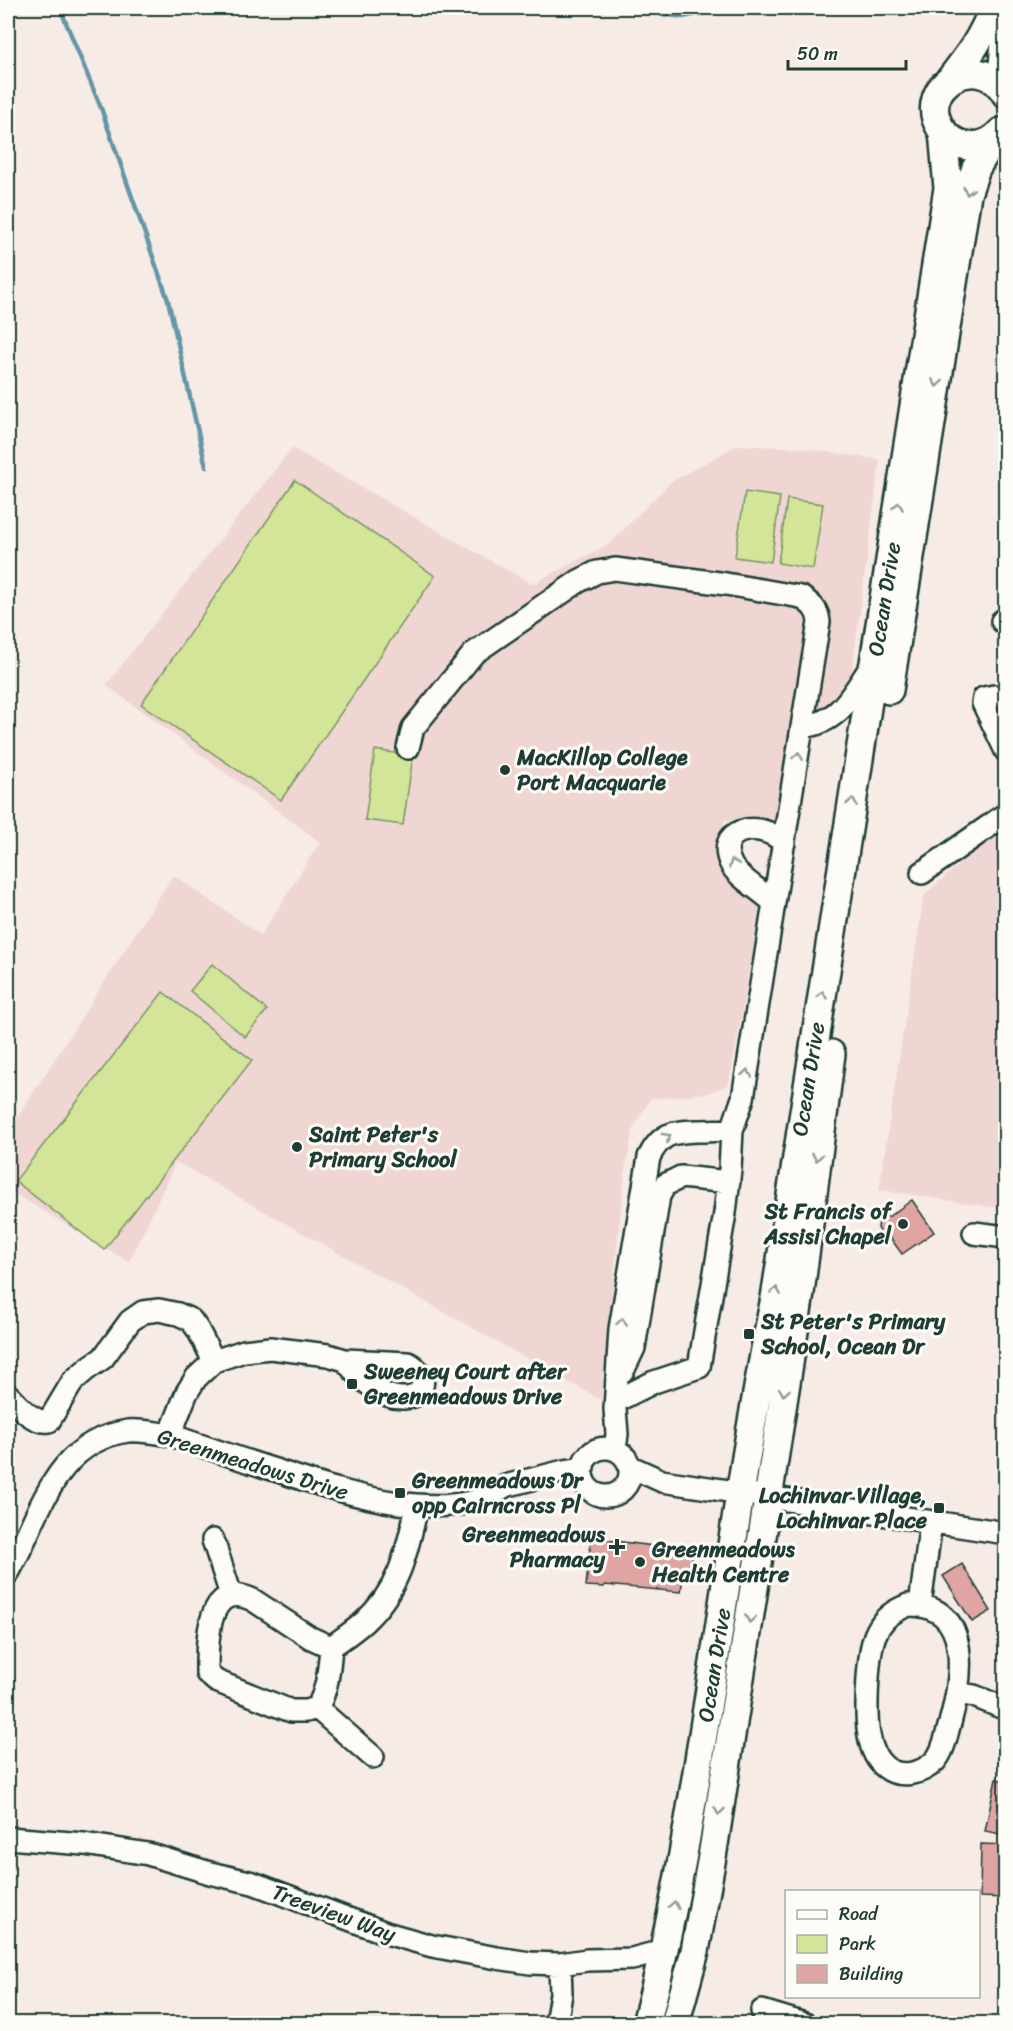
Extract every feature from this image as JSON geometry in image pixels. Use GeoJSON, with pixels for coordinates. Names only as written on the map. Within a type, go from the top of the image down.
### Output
{"type":"FeatureCollection","features":[{"type":"Feature","properties":{"kind":"main road"},"geometry":{"type":"LineString","coordinates":[[949,81],[976,46],[988,24],[993,8]]}},
{"type":"Feature","properties":{"kind":"main road"},"geometry":{"type":"LineString","coordinates":[[1003,88],[1005,33]]}},
{"type":"Feature","properties":{"kind":"main road"},"geometry":{"type":"LineString","coordinates":[[949,81],[961,74],[976,72],[989,76],[1003,88]]}},
{"type":"Feature","properties":{"kind":"main road","name":"Ocean Drive"},"geometry":{"type":"LineString","coordinates":[[646,2024],[672,1914],[690,1819],[758,1380],[775,1298],[948,188],[943,131],[936,118],[936,103],[941,89],[949,81]]}},
{"type":"Feature","properties":{"kind":"main road"},"geometry":{"type":"LineString","coordinates":[[943,131],[954,141],[967,145],[981,145],[1002,130]]}},
{"type":"Feature","properties":{"kind":"main road","name":"Ocean Drive"},"geometry":{"type":"LineString","coordinates":[[675,2024],[695,1951],[711,1862],[800,1293],[833,1040],[967,194],[976,168],[1002,130]]}},
{"type":"Feature","properties":{"kind":"street"},"geometry":{"type":"LineString","coordinates":[[408,748],[412,728],[474,653],[579,581],[597,573],[615,569],[801,597],[809,602],[818,614],[819,622],[742,1098],[732,1130],[729,1182],[699,1367],[616,1398]]}},
{"type":"Feature","properties":{"kind":"street"},"geometry":{"type":"LineString","coordinates":[[802,727],[825,723],[842,708],[874,662]]}},
{"type":"Feature","properties":{"kind":"street"},"geometry":{"type":"LineString","coordinates":[[1005,698],[994,696],[984,698],[983,703],[998,716],[1005,751]]}},
{"type":"Feature","properties":{"kind":"street"},"geometry":{"type":"LineString","coordinates":[[922,873],[1005,814]]}},
{"type":"Feature","properties":{"kind":"street"},"geometry":{"type":"LineString","coordinates":[[774,903],[737,872],[729,856],[729,845],[733,835],[749,829],[775,834],[784,843]]}},
{"type":"Feature","properties":{"kind":"street"},"geometry":{"type":"LineString","coordinates":[[584,1476],[589,1456],[608,1449],[616,1398],[620,1329],[649,1157],[664,1137],[675,1132],[732,1130]]}},
{"type":"Feature","properties":{"kind":"street"},"geometry":{"type":"LineString","coordinates":[[616,1398],[634,1348],[659,1196],[665,1185],[681,1178],[729,1182]]}},
{"type":"Feature","properties":{"kind":"street"},"geometry":{"type":"LineString","coordinates":[[974,1233],[1005,1238]]}},
{"type":"Feature","properties":{"kind":"street"},"geometry":{"type":"LineString","coordinates":[[8,1395],[35,1419],[41,1422],[49,1421],[73,1381],[104,1358],[130,1321],[144,1312],[159,1310],[178,1314],[190,1320],[198,1330],[214,1361]]}},
{"type":"Feature","properties":{"kind":"street"},"geometry":{"type":"LineString","coordinates":[[170,1435],[187,1392],[196,1378],[214,1361],[244,1352],[270,1348],[328,1355],[345,1360]]}},
{"type":"Feature","properties":{"kind":"street","name":"Greenmeadows Drive"},"geometry":{"type":"LineString","coordinates":[[8,1573],[54,1479],[81,1449],[128,1431],[170,1435],[330,1488],[387,1503],[417,1506],[470,1502],[498,1491],[510,1494],[584,1476],[595,1493],[601,1495],[613,1495],[624,1488],[662,1482],[1005,1533]]}},
{"type":"Feature","properties":{"kind":"street","name":"Greenmeadows Drive"},"geometry":{"type":"LineString","coordinates":[[608,1449],[622,1454],[629,1466],[662,1482]]}},
{"type":"Feature","properties":{"kind":"street"},"geometry":{"type":"LineString","coordinates":[[624,1488],[629,1480],[629,1466]]}},
{"type":"Feature","properties":{"kind":"street"},"geometry":{"type":"LineString","coordinates":[[331,1647],[311,1638],[244,1595],[231,1595],[222,1599],[212,1617],[207,1652],[207,1673],[216,1681],[291,1711],[317,1708],[324,1696],[328,1679],[331,1647],[364,1623],[395,1584],[407,1551],[417,1506]]}},
{"type":"Feature","properties":{"kind":"street"},"geometry":{"type":"LineString","coordinates":[[920,1605],[931,1522]]}},
{"type":"Feature","properties":{"kind":"street"},"geometry":{"type":"LineString","coordinates":[[213,1540],[231,1595]]}},
{"type":"Feature","properties":{"kind":"street"},"geometry":{"type":"LineString","coordinates":[[908,1605],[920,1605],[944,1615],[952,1626],[960,1656],[957,1693],[942,1750],[930,1765],[912,1774],[899,1773],[886,1769],[877,1759],[870,1740],[867,1717],[871,1660],[876,1634],[883,1621],[894,1611],[908,1605]]}},
{"type":"Feature","properties":{"kind":"street"},"geometry":{"type":"LineString","coordinates":[[957,1693],[974,1696],[1001,1707]]}},
{"type":"Feature","properties":{"kind":"street"},"geometry":{"type":"LineString","coordinates":[[317,1708],[373,1757]]}},
{"type":"Feature","properties":{"kind":"street","name":"Treeview Way"},"geometry":{"type":"LineString","coordinates":[[8,1838],[84,1844],[148,1854],[210,1873],[253,1883],[386,1933],[432,1946],[508,1960],[560,1964],[587,1960],[632,1959],[662,1951]]}},
{"type":"Feature","properties":{"kind":"street"},"geometry":{"type":"LineString","coordinates":[[556,2024],[561,1994],[560,1964]]}},
{"type":"Feature","properties":{"kind":"street"},"geometry":{"type":"LineString","coordinates":[[762,2011],[805,2024]]}},
{"type":"Feature","properties":{"kind":"shaded area","name":"MacKillop College Port Macquarie"},"geometry":{"type":"Polygon","coordinates":[[[737,445],[801,448],[880,460],[850,686],[817,718],[778,822],[724,820],[717,866],[762,900],[729,1084],[708,1093],[650,1099],[633,1129],[625,1171],[601,1400],[176,1162],[129,1262],[8,1190],[8,1132],[173,875],[261,935],[320,842],[106,685],[292,448],[532,584],[609,544],[671,482],[737,445]]]}},
{"type":"Feature","properties":{"kind":"shaded area"},"geometry":{"type":"Polygon","coordinates":[[[1005,825],[1005,1209],[879,1190],[924,895],[1005,825]]]}},
{"type":"Feature","properties":{"kind":"green space"},"geometry":{"type":"Polygon","coordinates":[[[295,480],[435,576],[281,800],[141,704],[295,480]]]}},
{"type":"Feature","properties":{"kind":"green space"},"geometry":{"type":"Polygon","coordinates":[[[745,492],[780,497],[771,562],[735,557],[745,492]]]}},
{"type":"Feature","properties":{"kind":"green space"},"geometry":{"type":"Polygon","coordinates":[[[787,499],[823,504],[813,569],[778,563],[787,499]]]}},
{"type":"Feature","properties":{"kind":"green space"},"geometry":{"type":"Polygon","coordinates":[[[375,750],[413,756],[403,825],[365,820],[375,750]]]}},
{"type":"Feature","properties":{"kind":"green space"},"geometry":{"type":"Polygon","coordinates":[[[212,964],[267,1010],[245,1037],[190,991],[212,964]]]}},
{"type":"Feature","properties":{"kind":"green space"},"geometry":{"type":"Polygon","coordinates":[[[163,992],[252,1060],[104,1250],[15,1181],[163,992]]]}},
{"type":"Feature","properties":{"kind":"building","name":"St Francis of Assisi Chapel"},"geometry":{"type":"Polygon","coordinates":[[[912,1200],[934,1232],[902,1254],[886,1232],[882,1235],[878,1228],[879,1220],[886,1215],[888,1217],[912,1200]]]}},
{"type":"Feature","properties":{"kind":"building","name":"Greenmeadows Health Centre"},"geometry":{"type":"Polygon","coordinates":[[[591,1538],[693,1551],[690,1576],[683,1575],[681,1592],[605,1585],[604,1587],[586,1586],[591,1538]]]}},
{"type":"Feature","properties":{"kind":"building"},"geometry":{"type":"Polygon","coordinates":[[[962,1564],[991,1611],[972,1622],[943,1576],[962,1564]]]}},
{"type":"Feature","properties":{"kind":"building"},"geometry":{"type":"Polygon","coordinates":[[[1006,1746],[1006,1774],[1000,1773],[1006,1746]]]}},
{"type":"Feature","properties":{"kind":"building"},"geometry":{"type":"Polygon","coordinates":[[[996,1779],[1006,1781],[1006,1835],[985,1831],[996,1779]]]}},
{"type":"Feature","properties":{"kind":"building"},"geometry":{"type":"Polygon","coordinates":[[[981,1844],[1006,1845],[1006,1898],[980,1897],[981,1844]]]}},
{"type":"Feature","properties":{"kind":"waterway"},"geometry":{"type":"LineString","coordinates":[[60,8],[101,108],[168,300],[206,467]]}},
{"type":"Feature","properties":{"kind":"waterway"},"geometry":{"type":"LineString","coordinates":[[625,8],[682,17],[730,8]]}},
{"type":"Feature","properties":{"kind":"place","name":"MacKillop College Port Macquarie"},"geometry":{"type":"Point","coordinates":[505,770]}},
{"type":"Feature","properties":{"kind":"place","name":"Saint Peter's Primary School"},"geometry":{"type":"Point","coordinates":[297,1147]}},
{"type":"Feature","properties":{"kind":"place","name":"St Francis of Assisi Chapel"},"geometry":{"type":"Point","coordinates":[903,1224]}},
{"type":"Feature","properties":{"kind":"place","name":"St Peter's Primary School, Ocean Dr"},"geometry":{"type":"Point","coordinates":[749,1334]}},
{"type":"Feature","properties":{"kind":"place","name":"Sweeney Court after Greenmeadows Drive"},"geometry":{"type":"Point","coordinates":[352,1384]}},
{"type":"Feature","properties":{"kind":"place","name":"Greenmeadows Dr opp Cairncross Pl"},"geometry":{"type":"Point","coordinates":[400,1493]}},
{"type":"Feature","properties":{"kind":"place","name":"Lochinvar Village, Lochinvar Place"},"geometry":{"type":"Point","coordinates":[939,1508]}},
{"type":"Feature","properties":{"kind":"place","name":"Greenmeadows Pharmacy"},"geometry":{"type":"Point","coordinates":[617,1547]}},
{"type":"Feature","properties":{"kind":"place","name":"Greenmeadows Health Centre"},"geometry":{"type":"Point","coordinates":[640,1562]}}]}
